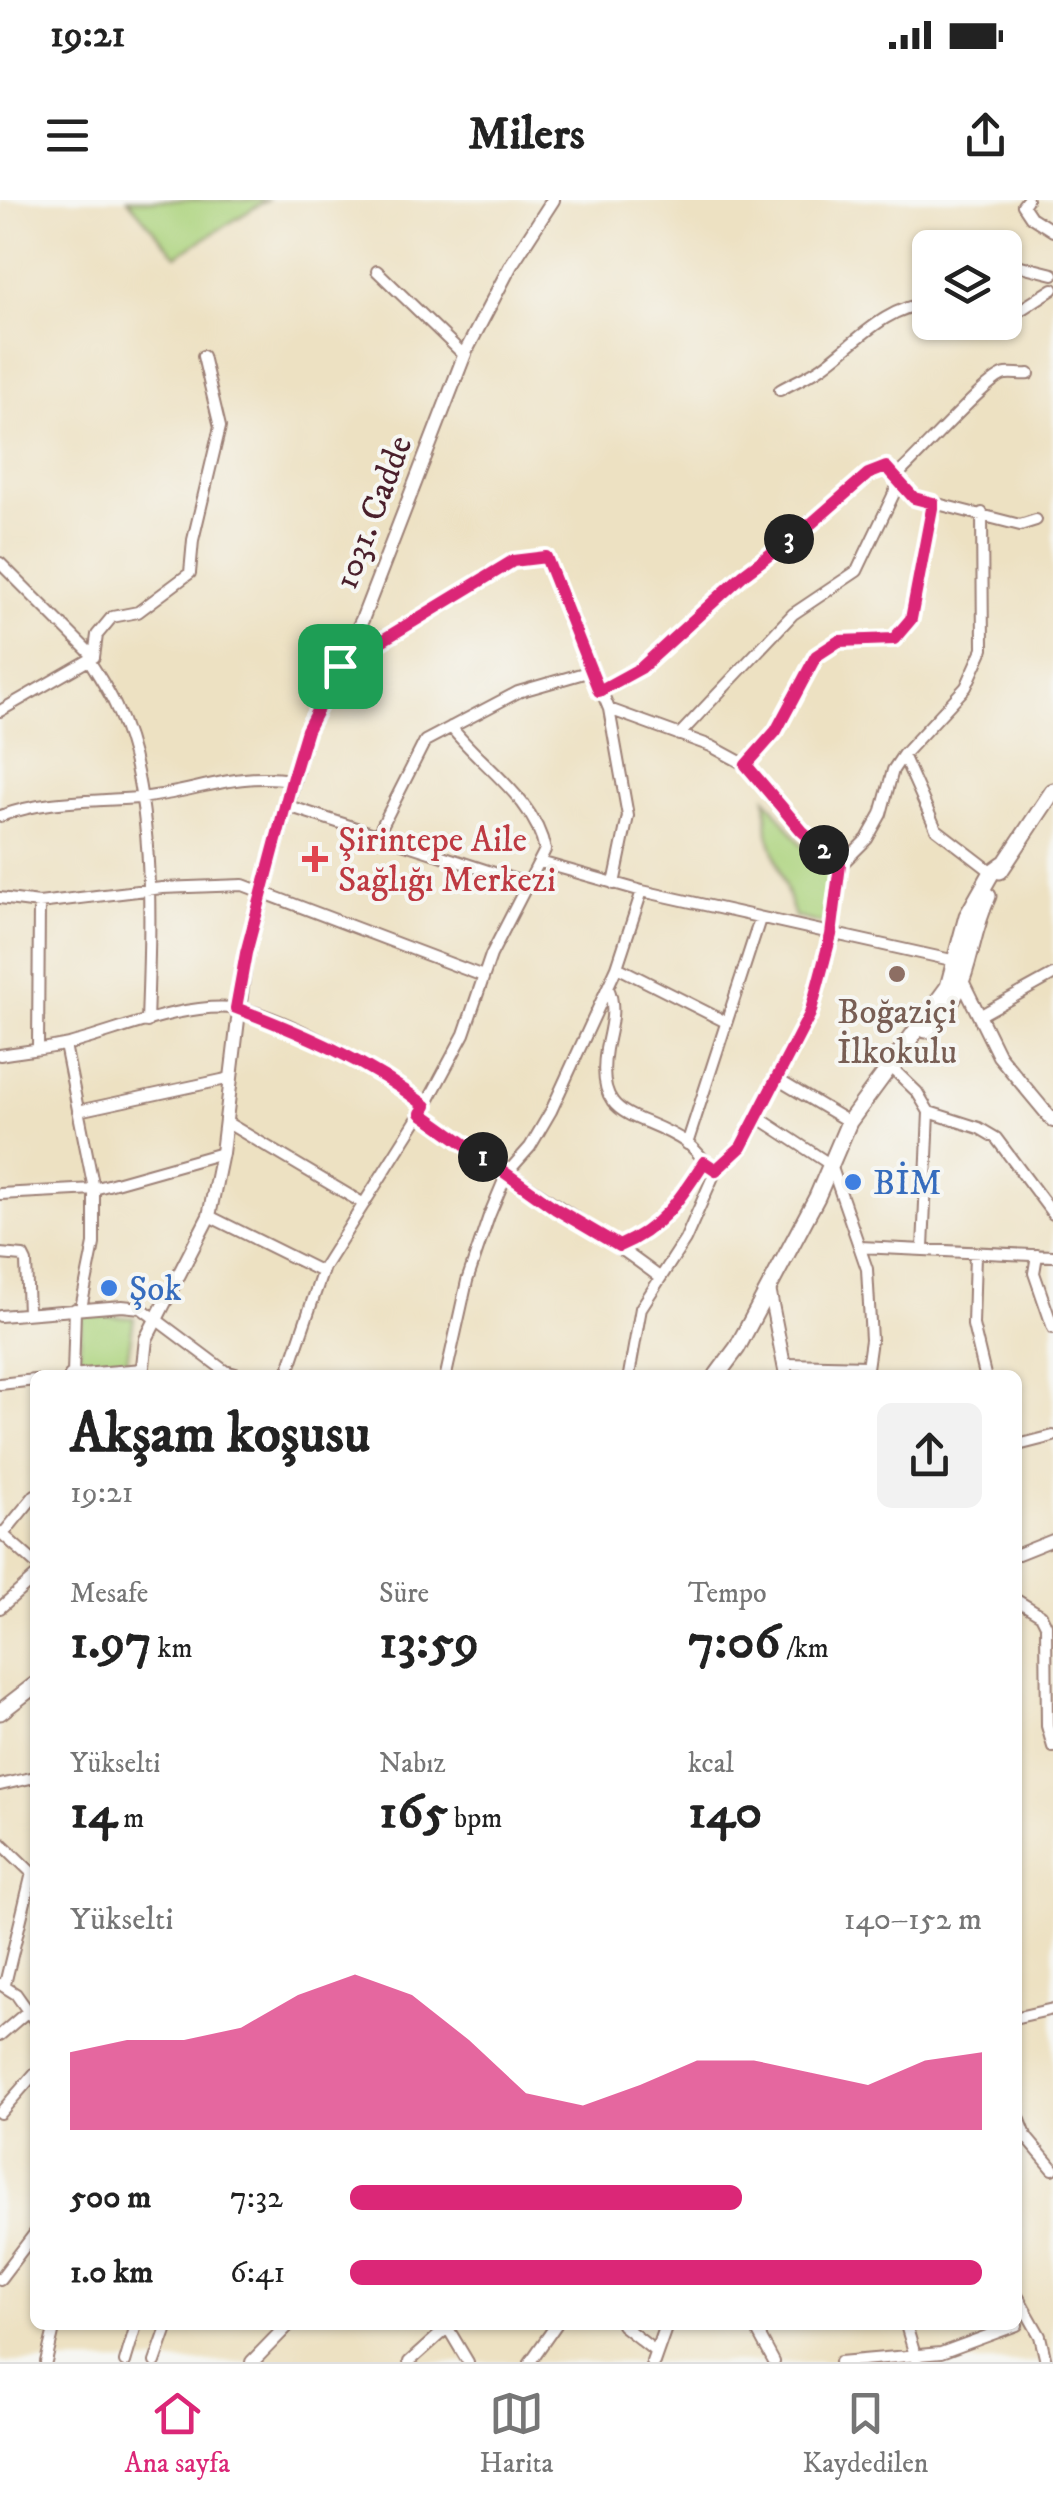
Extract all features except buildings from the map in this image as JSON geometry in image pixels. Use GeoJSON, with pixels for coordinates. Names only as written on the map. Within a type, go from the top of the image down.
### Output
{"type":"FeatureCollection","features":[{"type":"Feature","properties":{"kind":"main road"},"geometry":{"type":"LineString","coordinates":[[721,1370],[738,1348],[769,1288],[849,1122],[895,1059],[952,1006],[958,971],[998,868],[1053,791]]}},
{"type":"Feature","properties":{"kind":"main road"},"geometry":{"type":"LineString","coordinates":[[0,1712],[30,1688]]}},
{"type":"Feature","properties":{"kind":"street","name":"1031. Cadde"},"geometry":{"type":"LineString","coordinates":[[142,1370],[146,1340],[209,1216],[222,1153],[236,1008],[261,894],[307,730],[362,620],[464,355],[511,265],[552,200]]}},
{"type":"Feature","properties":{"kind":"street"},"geometry":{"type":"LineString","coordinates":[[1026,200],[1022,204],[1031,217],[1053,230]]}},
{"type":"Feature","properties":{"kind":"street"},"geometry":{"type":"LineString","coordinates":[[1022,266],[1053,274]]}},
{"type":"Feature","properties":{"kind":"street"},"geometry":{"type":"LineString","coordinates":[[377,270],[438,334],[464,355]]}},
{"type":"Feature","properties":{"kind":"street"},"geometry":{"type":"LineString","coordinates":[[1022,309],[1053,289]]}},
{"type":"Feature","properties":{"kind":"street"},"geometry":{"type":"LineString","coordinates":[[780,390],[824,366],[857,335],[893,314],[912,308]]}},
{"type":"Feature","properties":{"kind":"street"},"geometry":{"type":"LineString","coordinates":[[0,711],[91,658],[97,635],[112,617],[138,612],[190,573],[193,540],[220,427],[203,356]]}},
{"type":"Feature","properties":{"kind":"street"},"geometry":{"type":"LineString","coordinates":[[679,735],[793,614],[857,571],[897,480],[986,382],[1005,374],[1029,374]]}},
{"type":"Feature","properties":{"kind":"street"},"geometry":{"type":"LineString","coordinates":[[599,691],[641,668],[744,574],[868,474],[886,467],[914,498],[1020,525],[1036,520]]}},
{"type":"Feature","properties":{"kind":"street"},"geometry":{"type":"LineString","coordinates":[[746,765],[776,731],[816,656],[839,641],[894,639],[911,619],[933,503]]}},
{"type":"Feature","properties":{"kind":"street"},"geometry":{"type":"LineString","coordinates":[[630,1370],[641,1308],[658,1276],[685,1240],[716,1170],[741,1147],[810,1014],[831,935],[840,865],[874,826],[903,755],[966,687],[983,649],[986,622],[982,513]]}},
{"type":"Feature","properties":{"kind":"street"},"geometry":{"type":"LineString","coordinates":[[340,666],[513,561],[546,557],[609,709],[628,816],[614,884]]}},
{"type":"Feature","properties":{"kind":"street"},"geometry":{"type":"LineString","coordinates":[[3,570],[91,658],[118,708],[141,798],[147,1022]]}},
{"type":"Feature","properties":{"kind":"street"},"geometry":{"type":"LineString","coordinates":[[378,834],[426,740],[518,692],[591,671]]}},
{"type":"Feature","properties":{"kind":"street"},"geometry":{"type":"LineString","coordinates":[[609,709],[712,746],[746,765],[802,831],[840,865]]}},
{"type":"Feature","properties":{"kind":"street"},"geometry":{"type":"LineString","coordinates":[[289,1370],[322,1272],[423,1109],[464,1034],[483,976],[545,850],[542,833],[510,788],[450,726]]}},
{"type":"Feature","properties":{"kind":"street"},"geometry":{"type":"LineString","coordinates":[[903,755],[936,829],[998,868]]}},
{"type":"Feature","properties":{"kind":"street"},"geometry":{"type":"LineString","coordinates":[[0,816],[39,802],[141,798],[256,774],[292,780]]}},
{"type":"Feature","properties":{"kind":"street"},"geometry":{"type":"LineString","coordinates":[[285,804],[528,884]]}},
{"type":"Feature","properties":{"kind":"street"},"geometry":{"type":"LineString","coordinates":[[540,862],[958,971],[1020,1086],[1053,1121]]}},
{"type":"Feature","properties":{"kind":"street"},"geometry":{"type":"LineString","coordinates":[[0,898],[40,903],[146,890],[243,886],[483,976]]}},
{"type":"Feature","properties":{"kind":"street"},"geometry":{"type":"LineString","coordinates":[[447,1370],[477,1249],[507,1173],[551,1111],[584,1030],[617,967],[642,891]]}},
{"type":"Feature","properties":{"kind":"street"},"geometry":{"type":"LineString","coordinates":[[38,1049],[40,903]]}},
{"type":"Feature","properties":{"kind":"street"},"geometry":{"type":"LineString","coordinates":[[687,1144],[760,919]]}},
{"type":"Feature","properties":{"kind":"street"},"geometry":{"type":"LineString","coordinates":[[617,967],[726,1022]]}},
{"type":"Feature","properties":{"kind":"street"},"geometry":{"type":"LineString","coordinates":[[979,1016],[1053,975]]}},
{"type":"Feature","properties":{"kind":"street"},"geometry":{"type":"LineString","coordinates":[[608,988],[613,1010],[604,1064],[607,1096],[618,1110],[687,1144],[716,1170]]}},
{"type":"Feature","properties":{"kind":"street"},"geometry":{"type":"LineString","coordinates":[[0,1054],[65,1045],[147,1022],[236,1008],[299,1032],[383,1073],[507,1173],[658,1276]]}},
{"type":"Feature","properties":{"kind":"street"},"geometry":{"type":"LineString","coordinates":[[65,1045],[94,1190],[94,1244],[78,1309],[72,1370]]}},
{"type":"Feature","properties":{"kind":"street"},"geometry":{"type":"LineString","coordinates":[[895,1059],[929,1112],[923,1248]]}},
{"type":"Feature","properties":{"kind":"street"},"geometry":{"type":"LineString","coordinates":[[78,1111],[231,1078]]}},
{"type":"Feature","properties":{"kind":"street"},"geometry":{"type":"LineString","coordinates":[[775,1078],[849,1122]]}},
{"type":"Feature","properties":{"kind":"street"},"geometry":{"type":"LineString","coordinates":[[929,1112],[979,1128],[996,1138],[1053,1214]]}},
{"type":"Feature","properties":{"kind":"street"},"geometry":{"type":"LineString","coordinates":[[756,1116],[831,1165],[868,1269],[871,1340],[867,1370],[786,1370],[769,1288]]}},
{"type":"Feature","properties":{"kind":"street"},"geometry":{"type":"LineString","coordinates":[[226,1122],[364,1204]]}},
{"type":"Feature","properties":{"kind":"street"},"geometry":{"type":"LineString","coordinates":[[0,1194],[94,1190],[222,1153]]}},
{"type":"Feature","properties":{"kind":"street"},"geometry":{"type":"LineString","coordinates":[[619,1246],[640,1237],[672,1211],[704,1162]]}},
{"type":"Feature","properties":{"kind":"street"},"geometry":{"type":"LineString","coordinates":[[209,1216],[322,1272]]}},
{"type":"Feature","properties":{"kind":"street"},"geometry":{"type":"LineString","coordinates":[[860,1247],[1053,1256]]}},
{"type":"Feature","properties":{"kind":"street"},"geometry":{"type":"LineString","coordinates":[[0,1254],[23,1256],[26,1262],[28,1312]]}},
{"type":"Feature","properties":{"kind":"street"},"geometry":{"type":"LineString","coordinates":[[974,1254],[973,1326],[984,1370]]}},
{"type":"Feature","properties":{"kind":"street"},"geometry":{"type":"LineString","coordinates":[[1037,1255],[1034,1274],[1053,1328]]}},
{"type":"Feature","properties":{"kind":"street"},"geometry":{"type":"LineString","coordinates":[[0,1316],[141,1308],[224,1370]]}},
{"type":"Feature","properties":{"kind":"street"},"geometry":{"type":"LineString","coordinates":[[0,1384],[30,1381]]}},
{"type":"Feature","properties":{"kind":"street"},"geometry":{"type":"LineString","coordinates":[[1022,1445],[1053,1436]]}},
{"type":"Feature","properties":{"kind":"street"},"geometry":{"type":"LineString","coordinates":[[30,1501],[2,1533],[30,1558]]}},
{"type":"Feature","properties":{"kind":"street"},"geometry":{"type":"LineString","coordinates":[[1022,1552],[1053,1540]]}},
{"type":"Feature","properties":{"kind":"street"},"geometry":{"type":"LineString","coordinates":[[0,1608],[30,1581]]}},
{"type":"Feature","properties":{"kind":"street"},"geometry":{"type":"LineString","coordinates":[[1022,1603],[1041,1615],[1051,1645],[1047,1726],[1053,1747]]}},
{"type":"Feature","properties":{"kind":"street"},"geometry":{"type":"LineString","coordinates":[[0,1785],[30,1777]]}},
{"type":"Feature","properties":{"kind":"street"},"geometry":{"type":"LineString","coordinates":[[0,1842],[30,1871]]}},
{"type":"Feature","properties":{"kind":"street"},"geometry":{"type":"LineString","coordinates":[[30,1880],[2,1984],[30,2014]]}},
{"type":"Feature","properties":{"kind":"street"},"geometry":{"type":"LineString","coordinates":[[1022,2016],[1053,2009]]}},
{"type":"Feature","properties":{"kind":"street"},"geometry":{"type":"LineString","coordinates":[[0,2035],[30,2017]]}},
{"type":"Feature","properties":{"kind":"street"},"geometry":{"type":"LineString","coordinates":[[0,2113],[30,2078]]}},
{"type":"Feature","properties":{"kind":"street"},"geometry":{"type":"LineString","coordinates":[[1022,2124],[1053,2169]]}},
{"type":"Feature","properties":{"kind":"street"},"geometry":{"type":"LineString","coordinates":[[0,2279],[4,2264],[30,2238]]}},
{"type":"Feature","properties":{"kind":"street"},"geometry":{"type":"LineString","coordinates":[[1022,2305],[1046,2362]]}},
{"type":"Feature","properties":{"kind":"street"},"geometry":{"type":"LineString","coordinates":[[1022,2323],[1030,2319]]}},
{"type":"Feature","properties":{"kind":"street"},"geometry":{"type":"LineString","coordinates":[[46,2362],[54,2330]]}},
{"type":"Feature","properties":{"kind":"street"},"geometry":{"type":"LineString","coordinates":[[125,2362],[135,2330]]}},
{"type":"Feature","properties":{"kind":"street"},"geometry":{"type":"LineString","coordinates":[[155,2362],[166,2330]]}},
{"type":"Feature","properties":{"kind":"street"},"geometry":{"type":"LineString","coordinates":[[252,2362],[283,2330]]}},
{"type":"Feature","properties":{"kind":"street"},"geometry":{"type":"LineString","coordinates":[[409,2362],[443,2330]]}},
{"type":"Feature","properties":{"kind":"street"},"geometry":{"type":"LineString","coordinates":[[449,2330],[468,2362]]}},
{"type":"Feature","properties":{"kind":"street"},"geometry":{"type":"LineString","coordinates":[[530,2362],[552,2330]]}},
{"type":"Feature","properties":{"kind":"street"},"geometry":{"type":"LineString","coordinates":[[627,2330],[654,2357],[664,2330]]}},
{"type":"Feature","properties":{"kind":"street"},"geometry":{"type":"LineString","coordinates":[[757,2330],[774,2362]]}},
{"type":"Feature","properties":{"kind":"street"},"geometry":{"type":"LineString","coordinates":[[908,2330],[916,2358]]}},
{"type":"Feature","properties":{"kind":"street"},"geometry":{"type":"LineString","coordinates":[[840,2362],[916,2358],[1003,2330]]}},
{"type":"Feature","properties":{"kind":"green space"},"geometry":{"type":"Polygon","coordinates":[[[128,200],[267,200],[176,256],[128,200]]]}},
{"type":"Feature","properties":{"kind":"green space"},"geometry":{"type":"Polygon","coordinates":[[[766,798],[800,843],[829,870],[832,898],[827,925],[795,917],[768,834],[766,798]]]}},
{"type":"Feature","properties":{"kind":"green space"},"geometry":{"type":"Polygon","coordinates":[[[82,1314],[134,1318],[127,1361],[78,1367],[82,1314]]]}},
{"type":"Feature","properties":{"kind":"place","name":"Şirintepe Aile Sağlığı Merkezi"},"geometry":{"type":"Point","coordinates":[315,859]}},
{"type":"Feature","properties":{"kind":"place","name":"Boğaziçi İlkokulu"},"geometry":{"type":"Point","coordinates":[897,974]}},
{"type":"Feature","properties":{"kind":"place","name":"BİM"},"geometry":{"type":"Point","coordinates":[853,1182]}},
{"type":"Feature","properties":{"kind":"place","name":"Şok"},"geometry":{"type":"Point","coordinates":[109,1288]}},
{"type":"Feature","properties":{"kind":"route"},"geometry":{"type":"LineString","coordinates":[[878,468],[891,470],[914,498],[933,503],[911,619],[894,639],[860,638],[825,648],[804,673],[794,701],[776,731],[746,765],[802,831],[840,865],[831,935],[810,1014],[741,1147],[716,1170],[704,1162],[688,1193],[640,1237],[619,1246],[592,1226],[556,1209],[421,1113],[426,1106],[383,1073],[299,1032],[236,1008],[246,953],[307,730],[340,666],[513,561],[546,557],[599,691],[641,668],[744,574],[878,468]]}}]}
